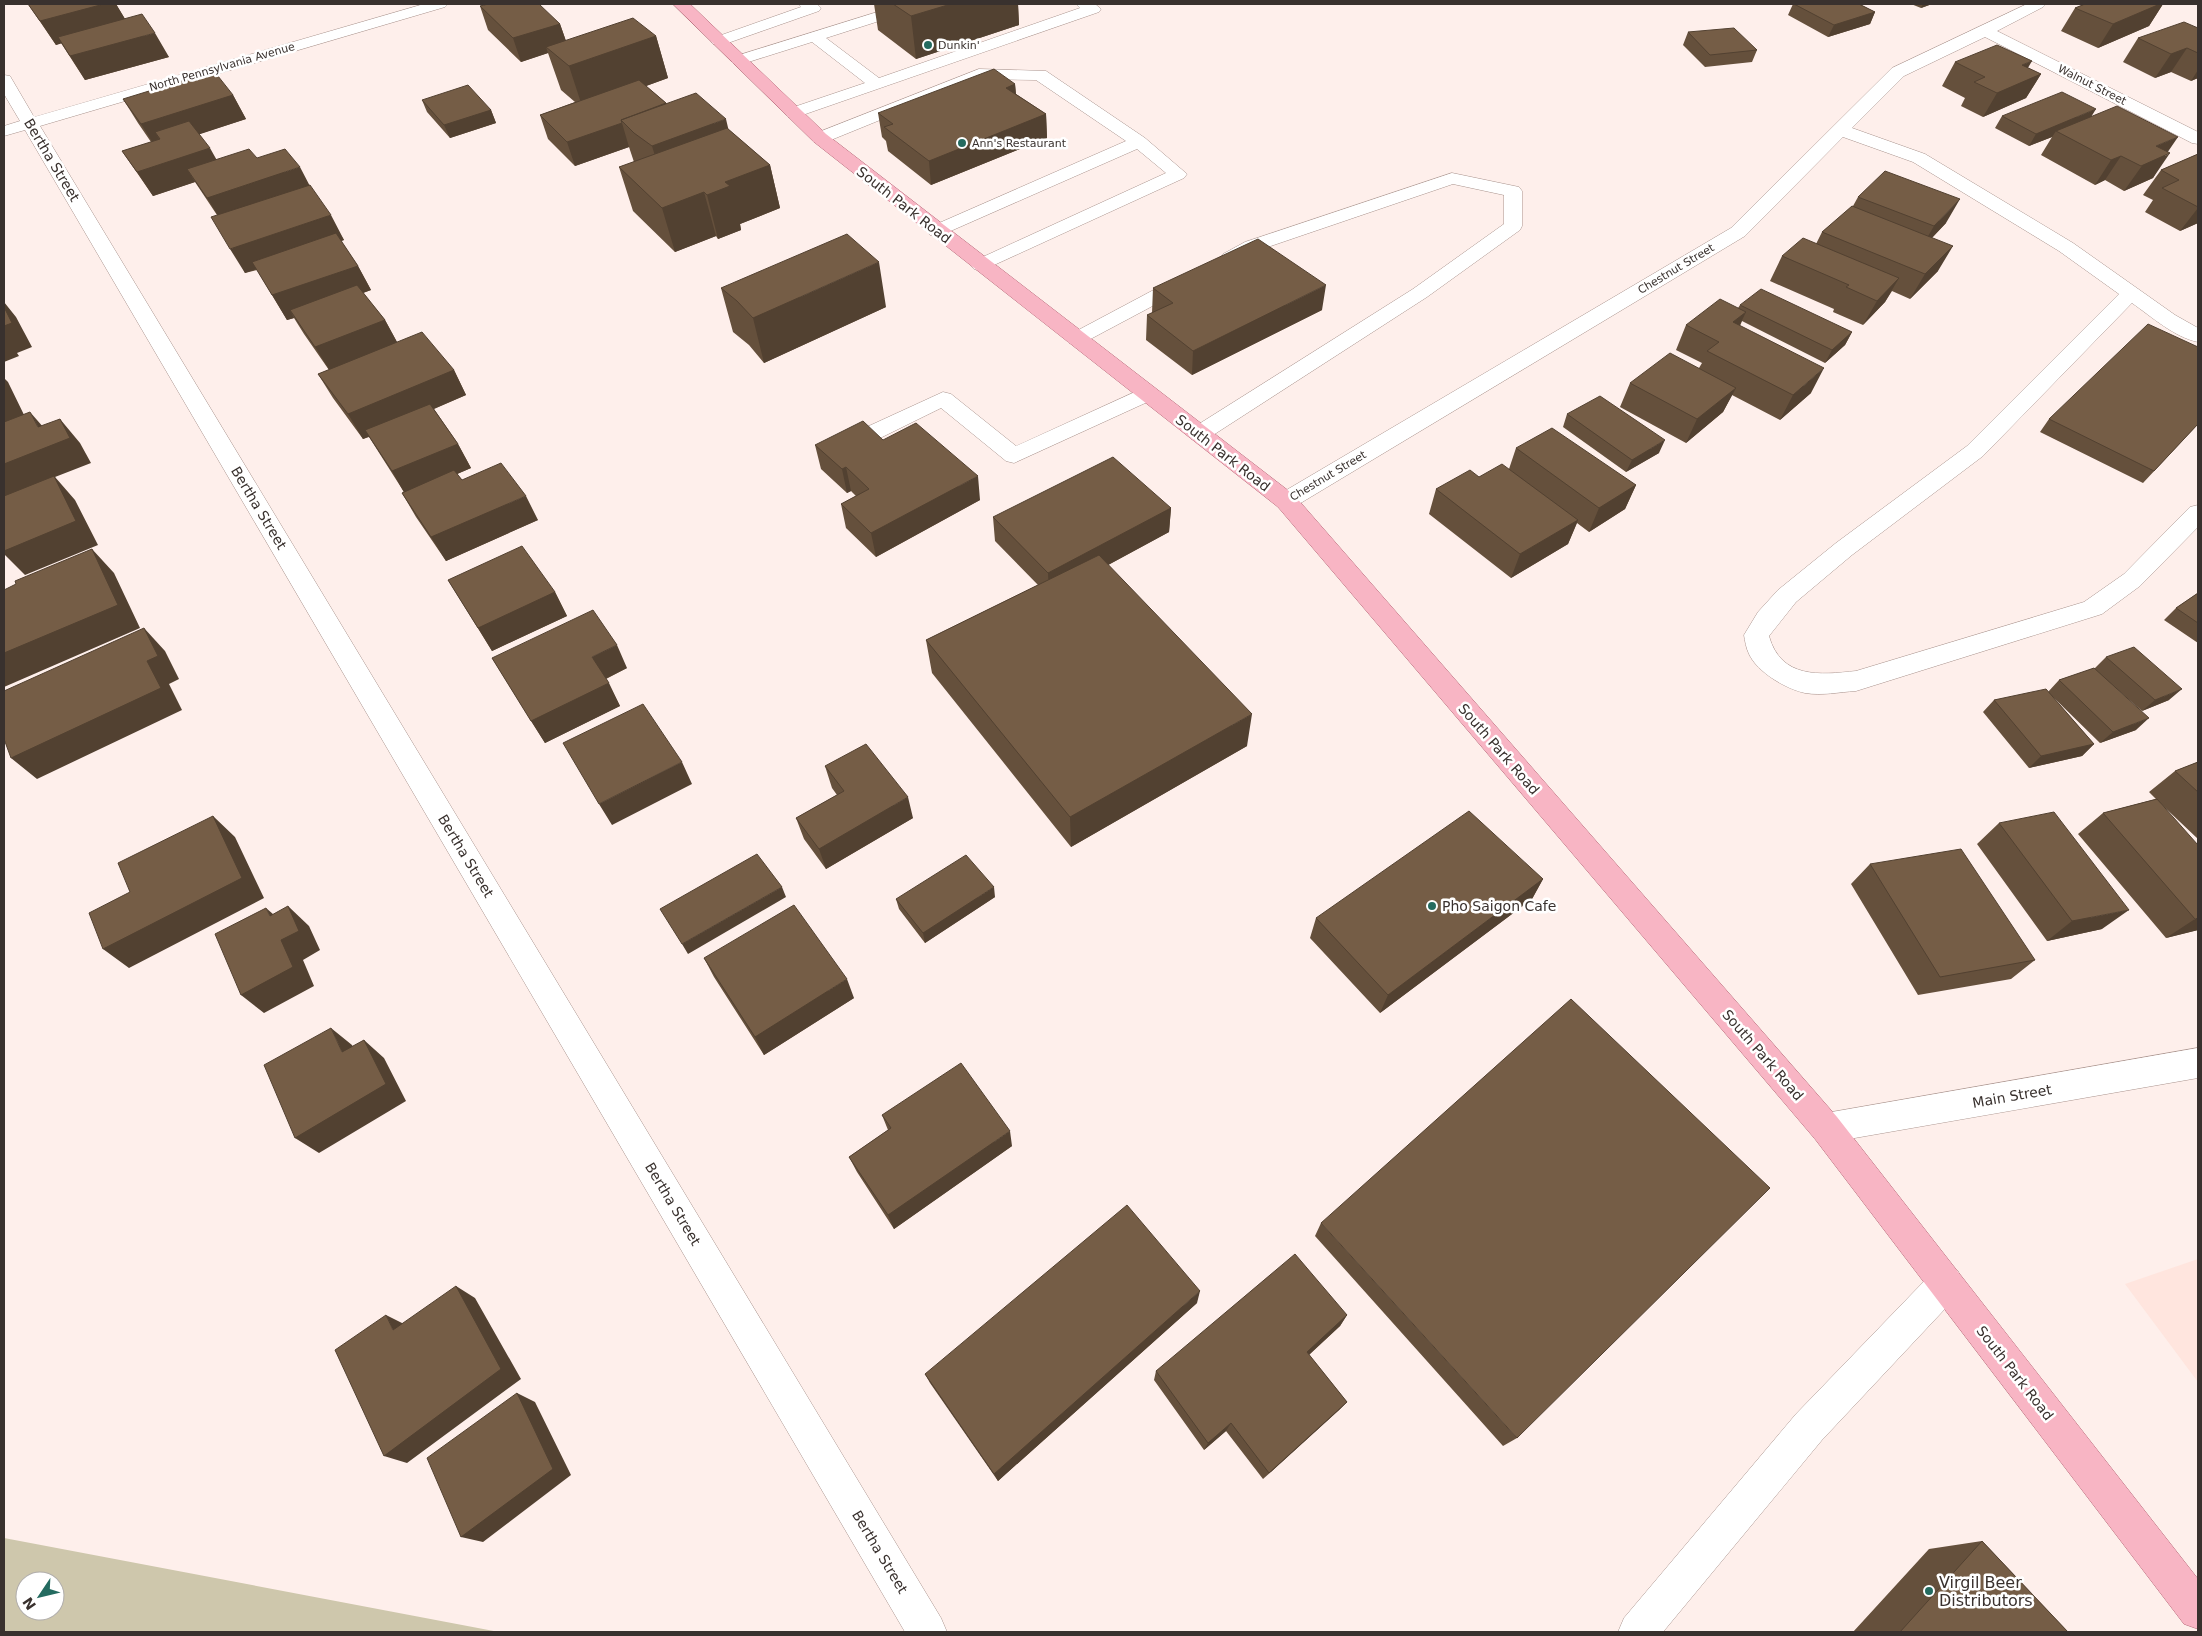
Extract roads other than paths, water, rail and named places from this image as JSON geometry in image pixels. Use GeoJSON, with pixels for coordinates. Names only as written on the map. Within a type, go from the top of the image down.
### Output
{"type":"FeatureCollection","features":[{"type":"Feature","properties":{"kind":"main road","name":"South Park Road"},"geometry":{"type":"LineString","coordinates":[[681,4],[820,138],[1146,394],[1286,501],[1826,1128],[2198,1610]]}},
{"type":"Feature","properties":{"kind":"street","name":"North Pennsylvania Avenue"},"geometry":{"type":"LineString","coordinates":[[4,131],[440,4]]}},
{"type":"Feature","properties":{"kind":"street"},"geometry":{"type":"LineString","coordinates":[[719,41],[813,8],[807,4]]}},
{"type":"Feature","properties":{"kind":"street"},"geometry":{"type":"LineString","coordinates":[[739,60],[918,4]]}},
{"type":"Feature","properties":{"kind":"street"},"geometry":{"type":"LineString","coordinates":[[794,113],[1093,9],[1084,4]]}},
{"type":"Feature","properties":{"kind":"street","name":"Chestnut Street"},"geometry":{"type":"LineString","coordinates":[[1286,501],[1738,232],[1898,72],[2038,4]]}},
{"type":"Feature","properties":{"kind":"street","name":"Walnut Street"},"geometry":{"type":"LineString","coordinates":[[1985,31],[2198,139]]}},
{"type":"Feature","properties":{"kind":"street"},"geometry":{"type":"LineString","coordinates":[[814,36],[878,84]]}},
{"type":"Feature","properties":{"kind":"street"},"geometry":{"type":"LineString","coordinates":[[820,138],[979,74],[1040,75],[1139,142],[1178,174],[981,265]]}},
{"type":"Feature","properties":{"kind":"street","name":"Bertha Street"},"geometry":{"type":"LineString","coordinates":[[4,80],[927,1632]]}},
{"type":"Feature","properties":{"kind":"street"},"geometry":{"type":"LineString","coordinates":[[1840,130],[1919,158],[2066,247],[2168,319],[2198,336]]}},
{"type":"Feature","properties":{"kind":"street"},"geometry":{"type":"LineString","coordinates":[[937,231],[1139,142]]}},
{"type":"Feature","properties":{"kind":"street"},"geometry":{"type":"LineString","coordinates":[[1199,434],[1420,293],[1512,226],[1514,191],[1452,178],[1252,246],[1217,264]]}},
{"type":"Feature","properties":{"kind":"street"},"geometry":{"type":"LineString","coordinates":[[1076,339],[1199,274]]}},
{"type":"Feature","properties":{"kind":"street"},"geometry":{"type":"LineString","coordinates":[[2131,293],[1975,451],[1844,549],[1787,596],[1767,618],[1756,636],[1761,653],[1783,674],[1805,683],[1825,684],[1856,680],[2093,608],[2132,580],[2198,512]]}},
{"type":"Feature","properties":{"kind":"street"},"geometry":{"type":"LineString","coordinates":[[866,436],[943,399],[1014,456],[1146,394]]}},
{"type":"Feature","properties":{"kind":"street","name":"Main Street"},"geometry":{"type":"LineString","coordinates":[[1826,1128],[2198,1063]]}},
{"type":"Feature","properties":{"kind":"street"},"geometry":{"type":"LineString","coordinates":[[1638,1632],[1809,1427],[1946,1284]]}},
{"type":"Feature","properties":{"kind":"place","name":"Dunkin'"},"geometry":{"type":"Point","coordinates":[928,45]}},
{"type":"Feature","properties":{"kind":"place","name":"Ann's Restaurant"},"geometry":{"type":"Point","coordinates":[962,143]}},
{"type":"Feature","properties":{"kind":"place","name":"Pho Saigon Cafe"},"geometry":{"type":"Point","coordinates":[1432,906]}},
{"type":"Feature","properties":{"kind":"place","name":"Virgil Beer Distributors"},"geometry":{"type":"Point","coordinates":[1929,1591]}}]}
